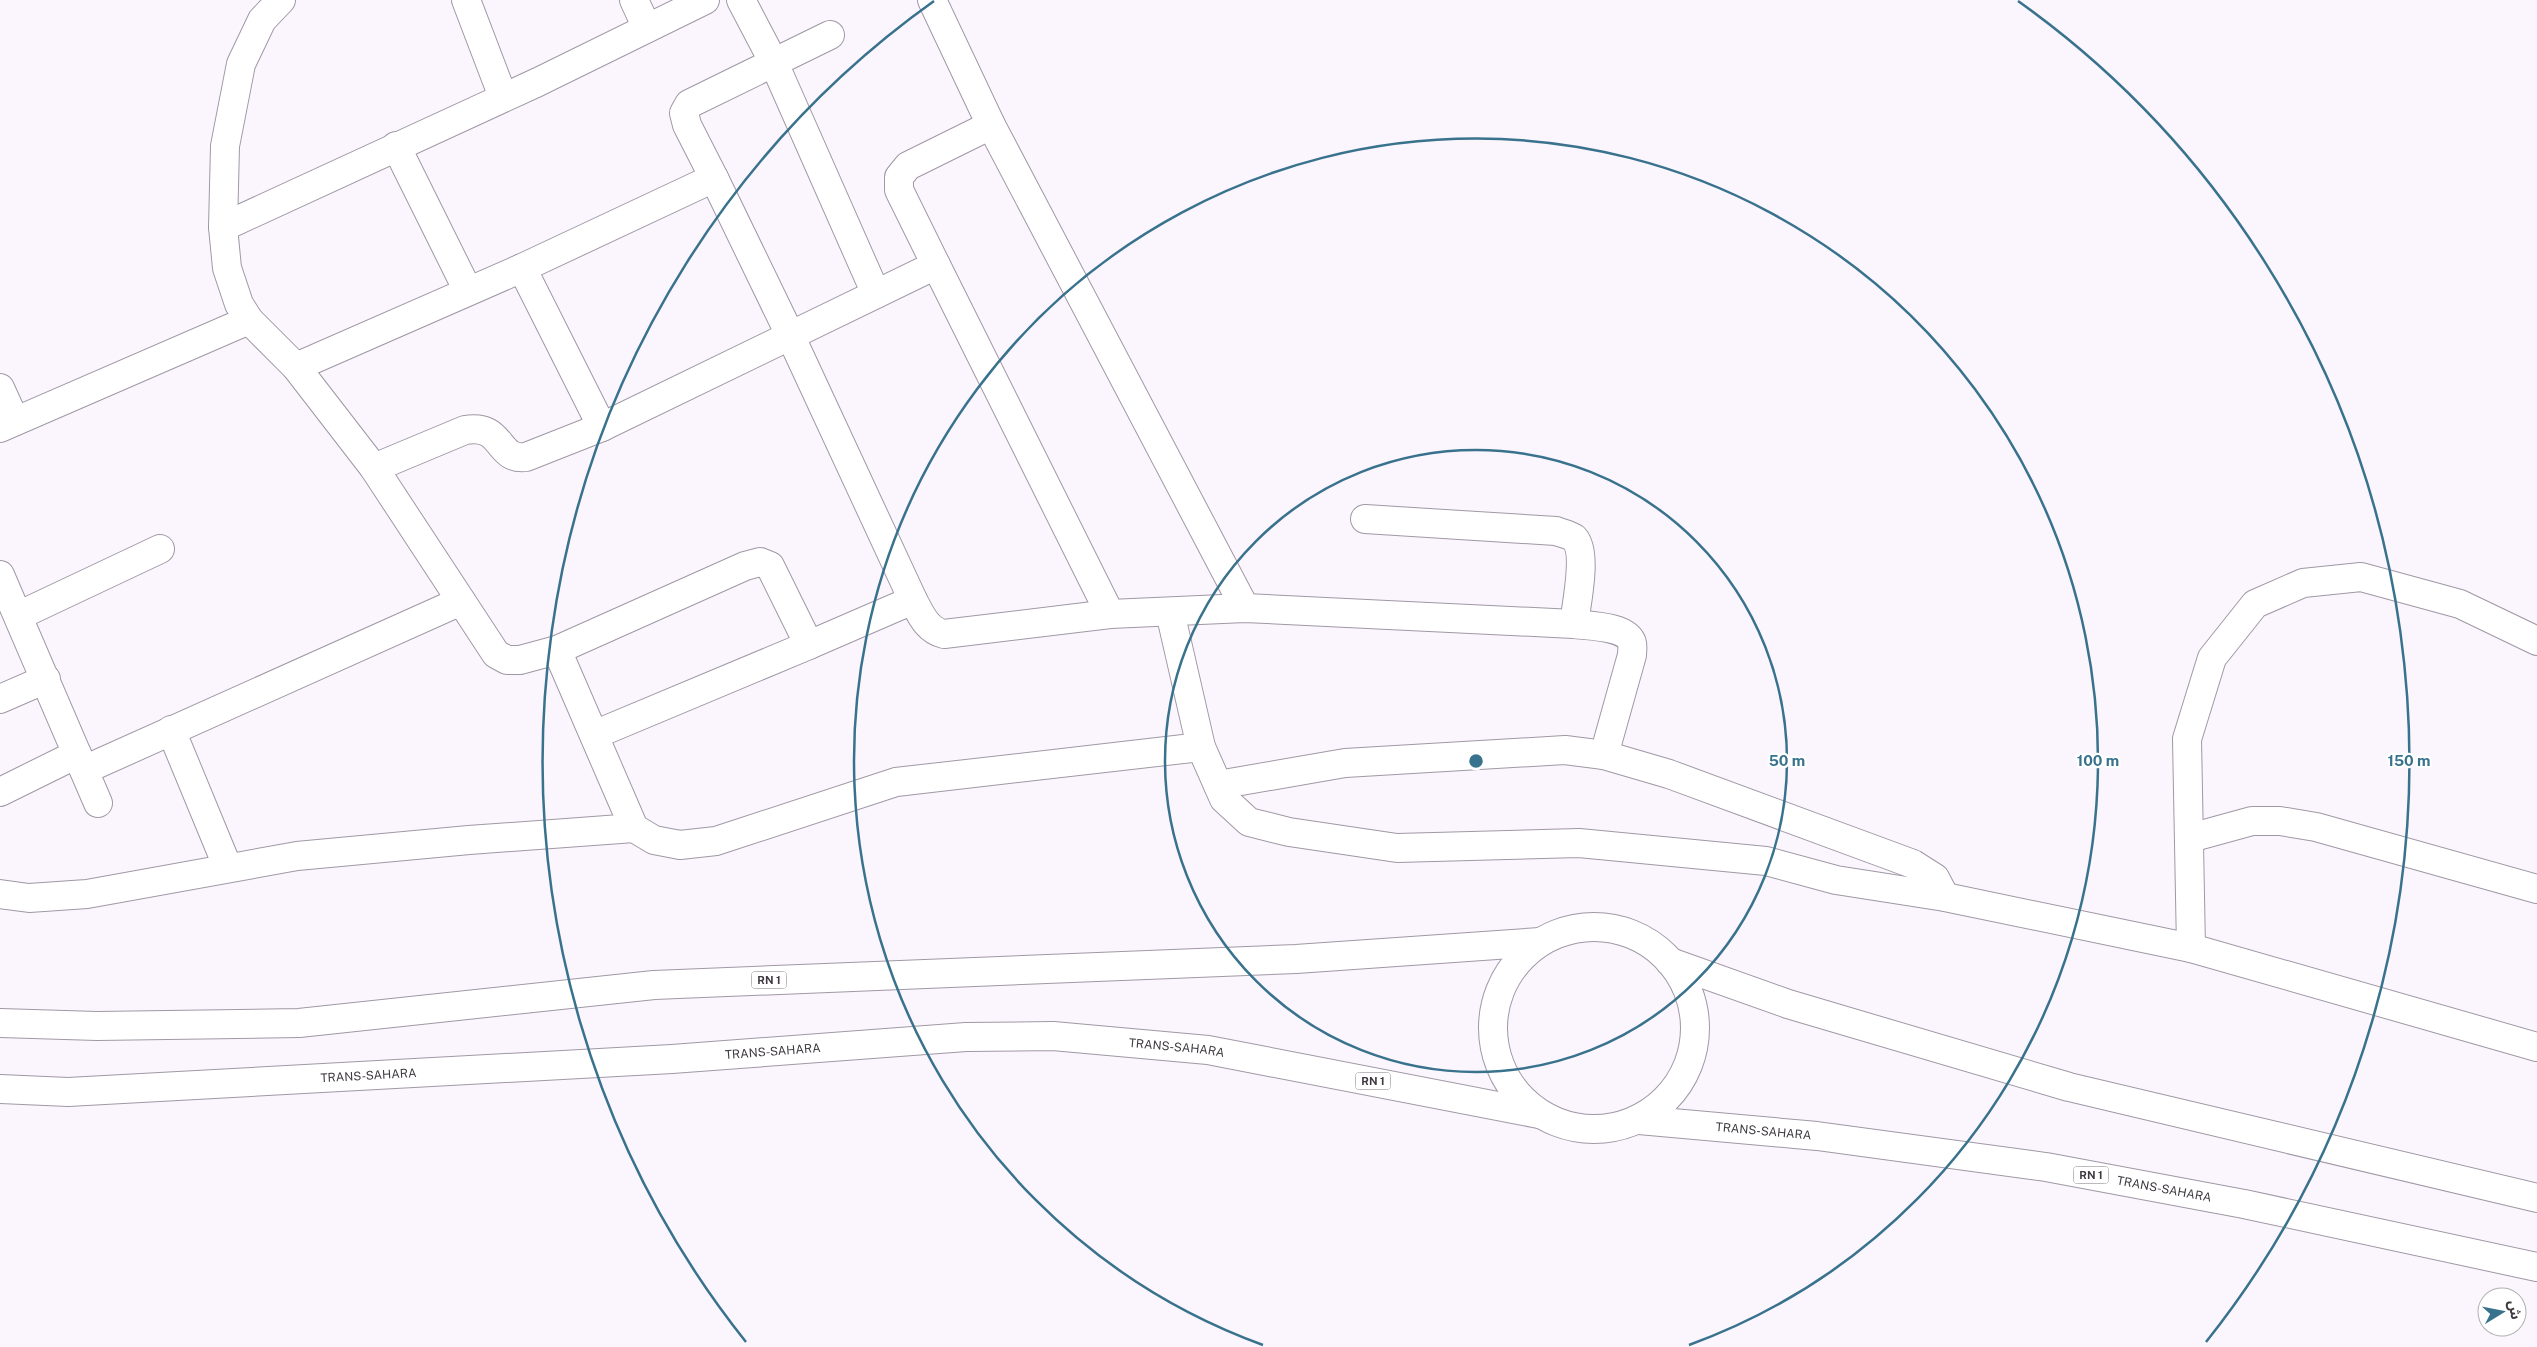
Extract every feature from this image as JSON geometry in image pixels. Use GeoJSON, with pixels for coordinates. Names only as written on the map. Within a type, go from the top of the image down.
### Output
{"type":"FeatureCollection","features":[{"type":"Feature","properties":{"kind":"main road"},"geometry":{"type":"LineString","coordinates":[[281,0],[262,20],[241,64],[225,146],[223,227],[227,268],[240,304],[249,320],[296,368],[374,468],[496,654],[507,660],[520,660],[558,650],[745,566],[760,562],[770,566],[808,644]]}},
{"type":"Feature","properties":{"kind":"main road"},"geometry":{"type":"LineString","coordinates":[[466,0],[503,97]]}},
{"type":"Feature","properties":{"kind":"main road"},"geometry":{"type":"LineString","coordinates":[[634,0],[647,28]]}},
{"type":"Feature","properties":{"kind":"main road"},"geometry":{"type":"LineString","coordinates":[[223,227],[503,97],[705,0]]}},
{"type":"Feature","properties":{"kind":"main road"},"geometry":{"type":"LineString","coordinates":[[741,0],[774,63],[876,294]]}},
{"type":"Feature","properties":{"kind":"main road"},"geometry":{"type":"LineString","coordinates":[[932,0],[990,124],[1245,608]]}},
{"type":"Feature","properties":{"kind":"main road"},"geometry":{"type":"LineString","coordinates":[[830,35],[689,104],[684,113],[687,125],[791,337],[913,600],[927,624],[934,631],[944,634],[1110,614],[1245,608],[1574,624],[1617,630],[1628,636],[1632,644],[1632,655],[1604,755]]}},
{"type":"Feature","properties":{"kind":"main road"},"geometry":{"type":"LineString","coordinates":[[990,124],[908,166],[899,177],[899,190],[1110,614]]}},
{"type":"Feature","properties":{"kind":"main road"},"geometry":{"type":"LineString","coordinates":[[396,146],[468,291]]}},
{"type":"Feature","properties":{"kind":"main road"},"geometry":{"type":"LineString","coordinates":[[296,368],[522,268],[714,178]]}},
{"type":"Feature","properties":{"kind":"main road"},"geometry":{"type":"LineString","coordinates":[[374,468],[478,428],[489,432],[510,455],[517,459],[526,458],[602,428],[936,265]]}},
{"type":"Feature","properties":{"kind":"main road"},"geometry":{"type":"LineString","coordinates":[[522,268],[602,428]]}},
{"type":"Feature","properties":{"kind":"main road"},"geometry":{"type":"LineString","coordinates":[[0,388],[8,424],[249,320]]}},
{"type":"Feature","properties":{"kind":"main road"},"geometry":{"type":"LineString","coordinates":[[1365,519],[1556,531],[1574,538],[1580,550],[1580,564],[1574,624]]}},
{"type":"Feature","properties":{"kind":"main road"},"geometry":{"type":"LineString","coordinates":[[18,616],[160,549]]}},
{"type":"Feature","properties":{"kind":"main road"},"geometry":{"type":"LineString","coordinates":[[0,575],[98,802]]}},
{"type":"Feature","properties":{"kind":"main road"},"geometry":{"type":"LineString","coordinates":[[2191,948],[2187,739],[2212,658],[2256,604],[2303,583],[2361,577],[2460,604],[2537,641]]}},
{"type":"Feature","properties":{"kind":"main road"},"geometry":{"type":"LineString","coordinates":[[594,735],[913,600]]}},
{"type":"Feature","properties":{"kind":"main road"},"geometry":{"type":"LineString","coordinates":[[0,792],[171,730],[461,601]]}},
{"type":"Feature","properties":{"kind":"main road"},"geometry":{"type":"LineString","coordinates":[[1170,612],[1201,747],[1224,799],[1249,822],[1289,832],[1397,848],[1579,843],[1766,861],[1836,880],[1945,897],[2191,948],[2537,1047]]}},
{"type":"Feature","properties":{"kind":"main road"},"geometry":{"type":"LineString","coordinates":[[558,650],[634,828]]}},
{"type":"Feature","properties":{"kind":"main road"},"geometry":{"type":"LineString","coordinates":[[0,699],[46,679]]}},
{"type":"Feature","properties":{"kind":"main road"},"geometry":{"type":"LineString","coordinates":[[171,730],[228,868]]}},
{"type":"Feature","properties":{"kind":"main road"},"geometry":{"type":"LineString","coordinates":[[0,894],[29,898],[87,894],[297,856],[469,840],[634,828],[654,840],[680,845],[716,841],[896,782],[1201,747]]}},
{"type":"Feature","properties":{"kind":"main road"},"geometry":{"type":"LineString","coordinates":[[1218,785],[1345,762],[1565,750],[1604,755],[1688,780],[1913,864],[1936,878],[1942,887],[1945,897]]}},
{"type":"Feature","properties":{"kind":"main road"},"geometry":{"type":"LineString","coordinates":[[2190,838],[2252,821],[2280,821],[2316,827],[2537,889]]}},
{"type":"Feature","properties":{"kind":"main road"},"geometry":{"type":"LineString","coordinates":[[1601,927],[1632,934],[1660,951],[1670,962],[1680,975],[1693,1005],[1695,1037],[1686,1071],[1666,1099],[1639,1120],[1605,1130],[1571,1128],[1539,1114],[1514,1090],[1498,1059],[1492,1025],[1500,991],[1516,963],[1540,942],[1569,930],[1601,927]]}},
{"type":"Feature","properties":{"kind":"main road","name":"RN 1"},"geometry":{"type":"LineString","coordinates":[[0,1022],[97,1026],[299,1023],[654,985],[1286,959],[1540,942]]}},
{"type":"Feature","properties":{"kind":"main road"},"geometry":{"type":"LineString","coordinates":[[1670,962],[1788,1004],[2069,1086],[2537,1198]]}},
{"type":"Feature","properties":{"kind":"main road","name":"TRANS-SAHARA"},"geometry":{"type":"LineString","coordinates":[[0,1090],[78,1092],[662,1059],[966,1037],[1053,1036],[1208,1050],[1539,1114]]}},
{"type":"Feature","properties":{"kind":"main road","name":"TRANS-SAHARA"},"geometry":{"type":"LineString","coordinates":[[1639,1120],[1817,1136],[2046,1166],[2244,1204],[2537,1267]]}}]}
